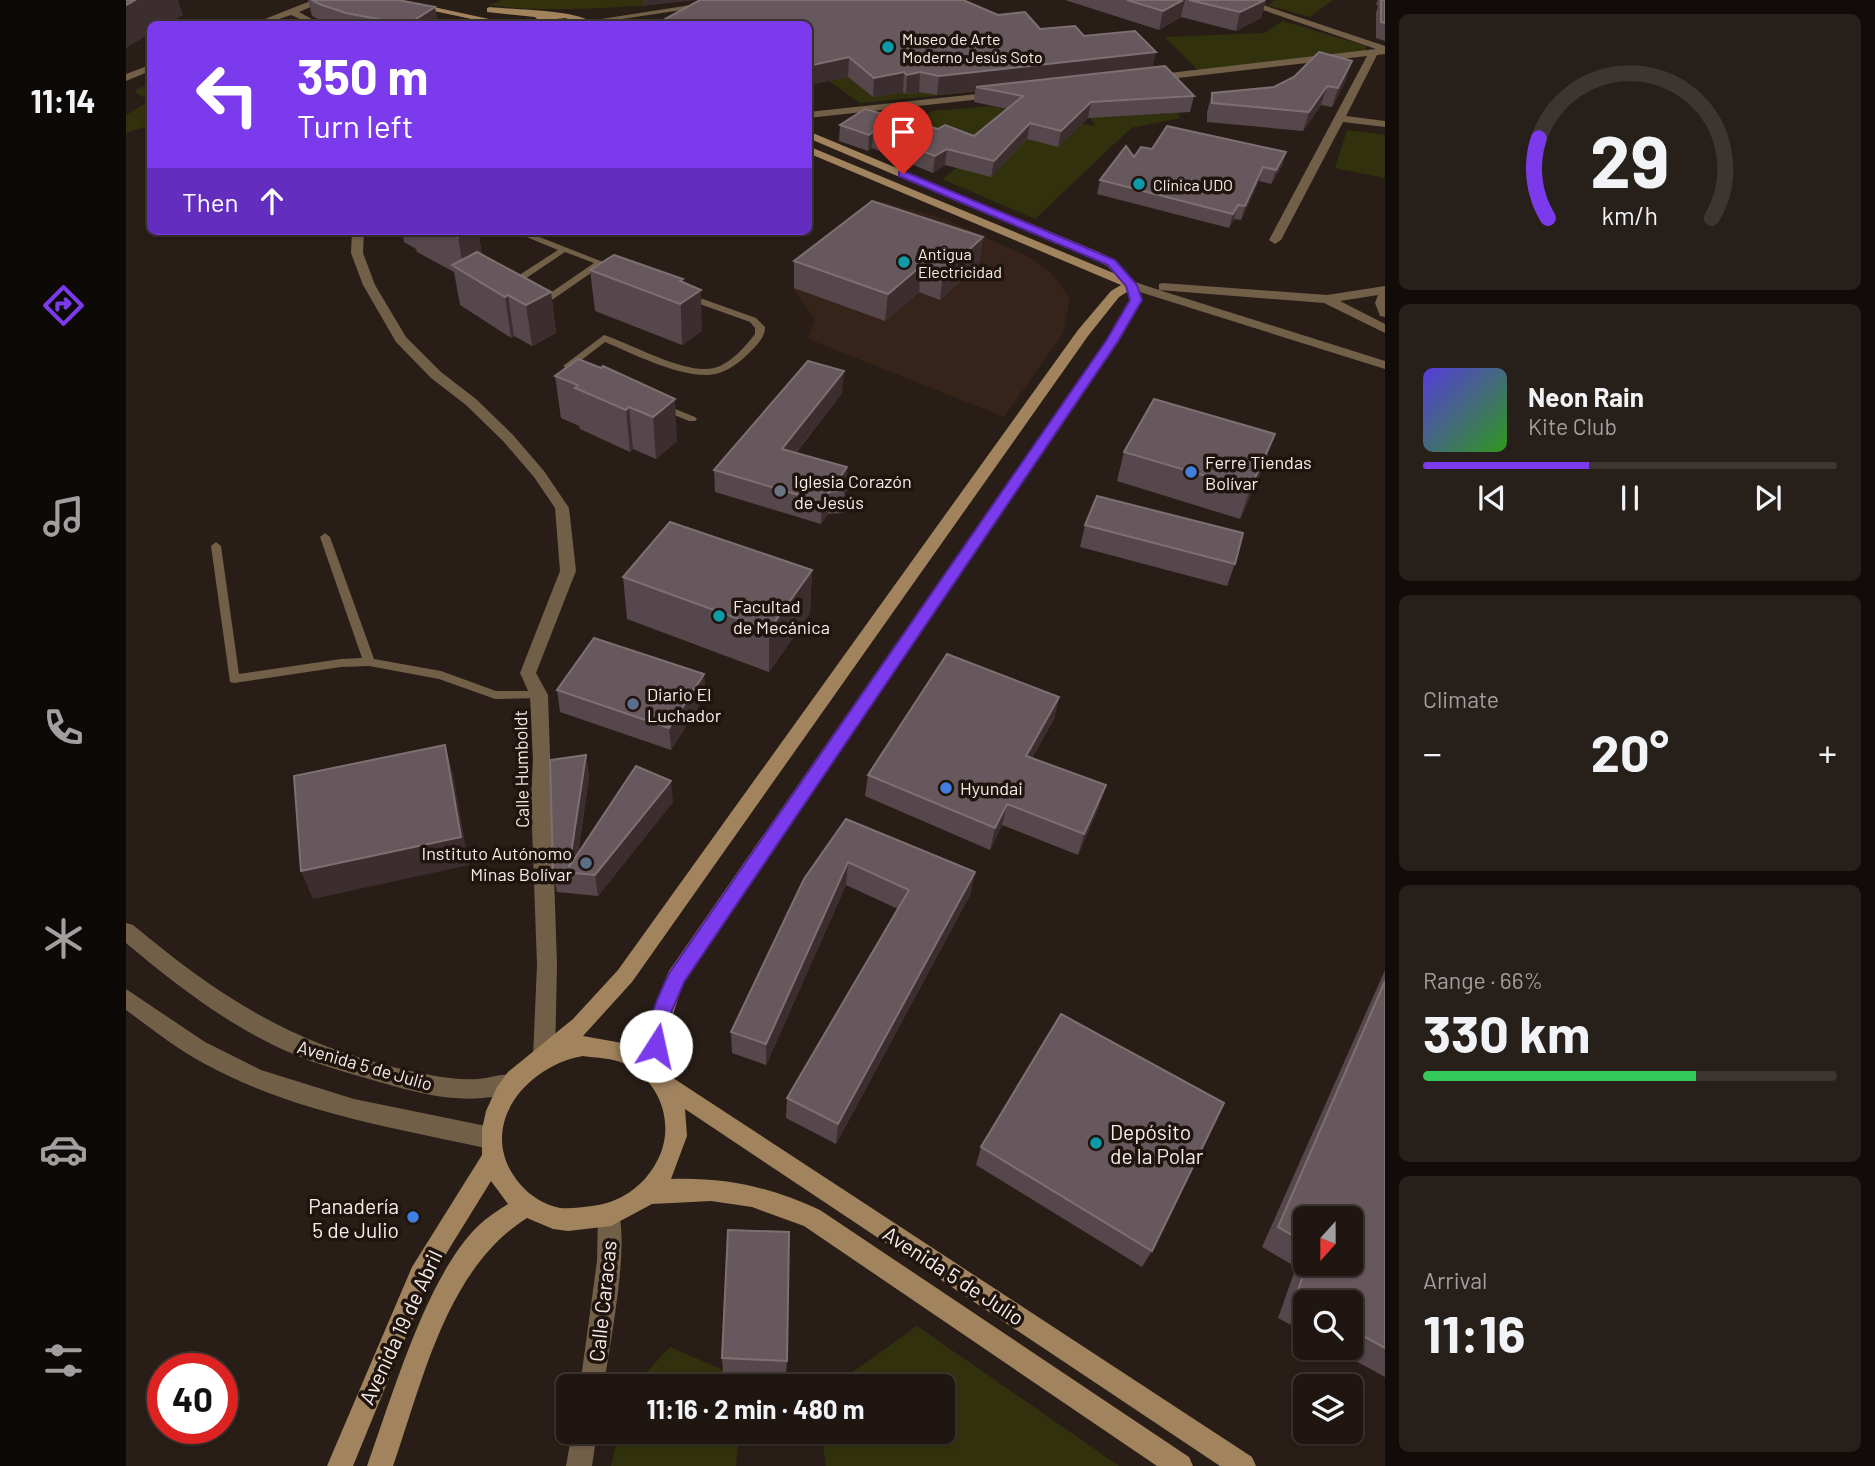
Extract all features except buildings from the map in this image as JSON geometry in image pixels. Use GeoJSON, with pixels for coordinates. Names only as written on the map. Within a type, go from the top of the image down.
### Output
{"type":"FeatureCollection","features":[{"type":"Feature","properties":{"kind":"street"},"geometry":{"type":"LineString","coordinates":[[265,21],[322,0]]}},
{"type":"Feature","properties":{"kind":"street"},"geometry":{"type":"LineString","coordinates":[[387,0],[493,21]]}},
{"type":"Feature","properties":{"kind":"street"},"geometry":{"type":"LineString","coordinates":[[436,0],[509,13],[574,16],[584,21]]}},
{"type":"Feature","properties":{"kind":"street"},"geometry":{"type":"LineString","coordinates":[[601,21],[743,0]]}},
{"type":"Feature","properties":{"kind":"street"},"geometry":{"type":"LineString","coordinates":[[1239,0],[1381,51]]}},
{"type":"Feature","properties":{"kind":"street"},"geometry":{"type":"LineString","coordinates":[[290,11],[311,21]]}},
{"type":"Feature","properties":{"kind":"street"},"geometry":{"type":"LineString","coordinates":[[535,21],[549,16]]}},
{"type":"Feature","properties":{"kind":"street"},"geometry":{"type":"LineString","coordinates":[[1146,79],[1381,51]]}},
{"type":"Feature","properties":{"kind":"street"},"geometry":{"type":"LineString","coordinates":[[1275,240],[1340,118],[1381,51]]}},
{"type":"Feature","properties":{"kind":"street"},"geometry":{"type":"LineString","coordinates":[[126,78],[147,69]]}},
{"type":"Feature","properties":{"kind":"street"},"geometry":{"type":"LineString","coordinates":[[812,115],[1008,94]]}},
{"type":"Feature","properties":{"kind":"street"},"geometry":{"type":"LineString","coordinates":[[812,130],[816,121],[849,111]]}},
{"type":"Feature","properties":{"kind":"street"},"geometry":{"type":"LineString","coordinates":[[1340,118],[1385,124]]}},
{"type":"Feature","properties":{"kind":"street"},"geometry":{"type":"LineString","coordinates":[[812,135],[1111,263],[1131,285],[1136,300],[1112,341],[676,978],[663,1010],[660,1077],[676,1110],[677,1139],[662,1177],[647,1194],[609,1216],[565,1220],[545,1215],[526,1206],[511,1192],[500,1176],[492,1148],[494,1119],[512,1083],[526,1068],[544,1057],[580,1027],[625,976],[1083,333],[1115,294],[1131,285],[1327,299],[1385,292],[1381,303],[1385,313]]}},
{"type":"Feature","properties":{"kind":"street"},"geometry":{"type":"LineString","coordinates":[[812,151],[1131,285],[1385,365]]}},
{"type":"Feature","properties":{"kind":"street","name":"Calle Humboldt"},"geometry":{"type":"LineString","coordinates":[[358,235],[357,253],[369,285],[401,340],[508,438],[539,474],[562,508],[568,571],[528,673],[539,695],[547,965],[544,1057]]}},
{"type":"Feature","properties":{"kind":"street"},"geometry":{"type":"LineString","coordinates":[[1327,299],[1385,329]]}},
{"type":"Feature","properties":{"kind":"street","name":"Avenida 5 de Julio"},"geometry":{"type":"LineString","coordinates":[[126,931],[160,960],[234,1013],[312,1052],[439,1086],[480,1090],[512,1083]]}},
{"type":"Feature","properties":{"kind":"street"},"geometry":{"type":"LineString","coordinates":[[126,998],[196,1049],[261,1080],[492,1148]]}},
{"type":"Feature","properties":{"kind":"street"},"geometry":{"type":"LineString","coordinates":[[544,1057],[563,1049],[602,1046],[621,1049],[660,1077]]}},
{"type":"Feature","properties":{"kind":"street","name":"Avenida 5 de Julio"},"geometry":{"type":"LineString","coordinates":[[660,1077],[1243,1466]]}},
{"type":"Feature","properties":{"kind":"street","name":"Avenida 19 de Abril"},"geometry":{"type":"LineString","coordinates":[[340,1466],[420,1275],[492,1148]]}},
{"type":"Feature","properties":{"kind":"street","name":"Avenida 5 de Julio"},"geometry":{"type":"LineString","coordinates":[[647,1194],[698,1188],[726,1189],[787,1205],[812,1218],[1180,1466]]}},
{"type":"Feature","properties":{"kind":"street","name":"Avenida 19 de Abril"},"geometry":{"type":"LineString","coordinates":[[380,1466],[435,1323],[463,1266],[484,1236],[526,1206]]}},
{"type":"Feature","properties":{"kind":"street","name":"Calle Caracas"},"geometry":{"type":"LineString","coordinates":[[594,1374],[609,1261],[609,1216]]}},
{"type":"Feature","properties":{"kind":"street"},"geometry":{"type":"LineString","coordinates":[[579,1466],[584,1444]]}},
{"type":"Feature","properties":{"kind":"lane"},"geometry":{"type":"LineString","coordinates":[[527,235],[624,272]]}},
{"type":"Feature","properties":{"kind":"lane"},"geometry":{"type":"LineString","coordinates":[[510,285],[564,249]]}},
{"type":"Feature","properties":{"kind":"lane"},"geometry":{"type":"LineString","coordinates":[[546,300],[600,263]]}},
{"type":"Feature","properties":{"kind":"lane"},"geometry":{"type":"LineString","coordinates":[[593,377],[568,366],[604,338],[705,373],[723,368],[760,334],[760,327],[753,320],[672,290]]}},
{"type":"Feature","properties":{"kind":"lane"},"geometry":{"type":"LineString","coordinates":[[655,403],[692,419]]}},
{"type":"Feature","properties":{"kind":"lane"},"geometry":{"type":"LineString","coordinates":[[325,537],[369,663]]}},
{"type":"Feature","properties":{"kind":"lane"},"geometry":{"type":"LineString","coordinates":[[216,546],[234,679],[341,663],[369,663],[441,675],[495,695],[539,695]]}},
{"type":"Feature","properties":{"kind":"shaded area"},"geometry":{"type":"Polygon","coordinates":[[[503,0],[643,0],[650,5],[548,9],[488,5],[503,0]]]}},
{"type":"Feature","properties":{"kind":"shaded area"},"geometry":{"type":"Polygon","coordinates":[[[1275,0],[1333,0],[1310,17],[1267,5],[1275,0]]]}},
{"type":"Feature","properties":{"kind":"shaded area"},"geometry":{"type":"Polygon","coordinates":[[[1283,21],[1366,46],[1366,53],[1201,73],[1165,37],[1264,33],[1283,21]]]}},
{"type":"Feature","properties":{"kind":"shaded area"},"geometry":{"type":"Polygon","coordinates":[[[848,77],[873,97],[883,84],[926,90],[995,90],[860,103],[829,81],[848,77]]]}},
{"type":"Feature","properties":{"kind":"shaded area"},"geometry":{"type":"Polygon","coordinates":[[[147,84],[147,100],[134,91],[147,84]]]}},
{"type":"Feature","properties":{"kind":"shaded area"},"geometry":{"type":"Polygon","coordinates":[[[147,102],[147,126],[126,133],[126,115],[147,102]]]}},
{"type":"Feature","properties":{"kind":"shaded area"},"geometry":{"type":"Polygon","coordinates":[[[991,106],[1095,126],[1084,109],[1158,111],[1161,115],[1177,112],[1180,118],[1131,128],[1035,219],[942,179],[957,168],[900,133],[932,111],[991,106]]]}},
{"type":"Feature","properties":{"kind":"shaded area"},"geometry":{"type":"Polygon","coordinates":[[[1347,130],[1385,135],[1385,178],[1335,168],[1347,130]]]}},
{"type":"Feature","properties":{"kind":"shaded area"},"geometry":{"type":"Polygon","coordinates":[[[879,201],[945,219],[1031,258],[1051,273],[1070,298],[1063,334],[1004,417],[808,339],[815,319],[792,287],[879,201]]]}},
{"type":"Feature","properties":{"kind":"shaded area"},"geometry":{"type":"Polygon","coordinates":[[[917,1326],[1119,1466],[826,1466],[823,1444],[955,1444],[955,1374],[850,1374],[917,1326]]]}},
{"type":"Feature","properties":{"kind":"shaded area"},"geometry":{"type":"Polygon","coordinates":[[[670,1347],[732,1374],[645,1374],[670,1347]]]}},
{"type":"Feature","properties":{"kind":"shaded area"},"geometry":{"type":"Polygon","coordinates":[[[616,1444],[738,1444],[736,1466],[611,1466],[616,1444]]]}},
{"type":"Feature","properties":{"kind":"place","name":"Museo de Arte Moderno Jesús Soto"},"geometry":{"type":"Point","coordinates":[888,47]}},
{"type":"Feature","properties":{"kind":"place","name":"Clinica UDO"},"geometry":{"type":"Point","coordinates":[1139,184]}},
{"type":"Feature","properties":{"kind":"place","name":"Antigua Electricidad"},"geometry":{"type":"Point","coordinates":[904,262]}},
{"type":"Feature","properties":{"kind":"place","name":"Ferre Tiendas Bolívar"},"geometry":{"type":"Point","coordinates":[1191,472]}},
{"type":"Feature","properties":{"kind":"place","name":"Iglesia Corazón de Jesús"},"geometry":{"type":"Point","coordinates":[780,491]}},
{"type":"Feature","properties":{"kind":"place","name":"Facultad de Mecánica"},"geometry":{"type":"Point","coordinates":[719,616]}},
{"type":"Feature","properties":{"kind":"place","name":"Diario El Luchador"},"geometry":{"type":"Point","coordinates":[633,704]}},
{"type":"Feature","properties":{"kind":"place","name":"Hyundai"},"geometry":{"type":"Point","coordinates":[946,788]}},
{"type":"Feature","properties":{"kind":"place","name":"Instituto Autónomo Minas Bolívar"},"geometry":{"type":"Point","coordinates":[586,863]}},
{"type":"Feature","properties":{"kind":"place","name":"Depósito de la Polar"},"geometry":{"type":"Point","coordinates":[1096,1143]}},
{"type":"Feature","properties":{"kind":"place","name":"Panadería 5 de Julio"},"geometry":{"type":"Point","coordinates":[413,1217]}},
{"type":"Feature","properties":{"kind":"route"},"geometry":{"type":"LineString","coordinates":[[656,1046],[663,1010],[676,978],[1112,341],[1136,300],[1131,285],[1111,263],[903,174]]}}]}
